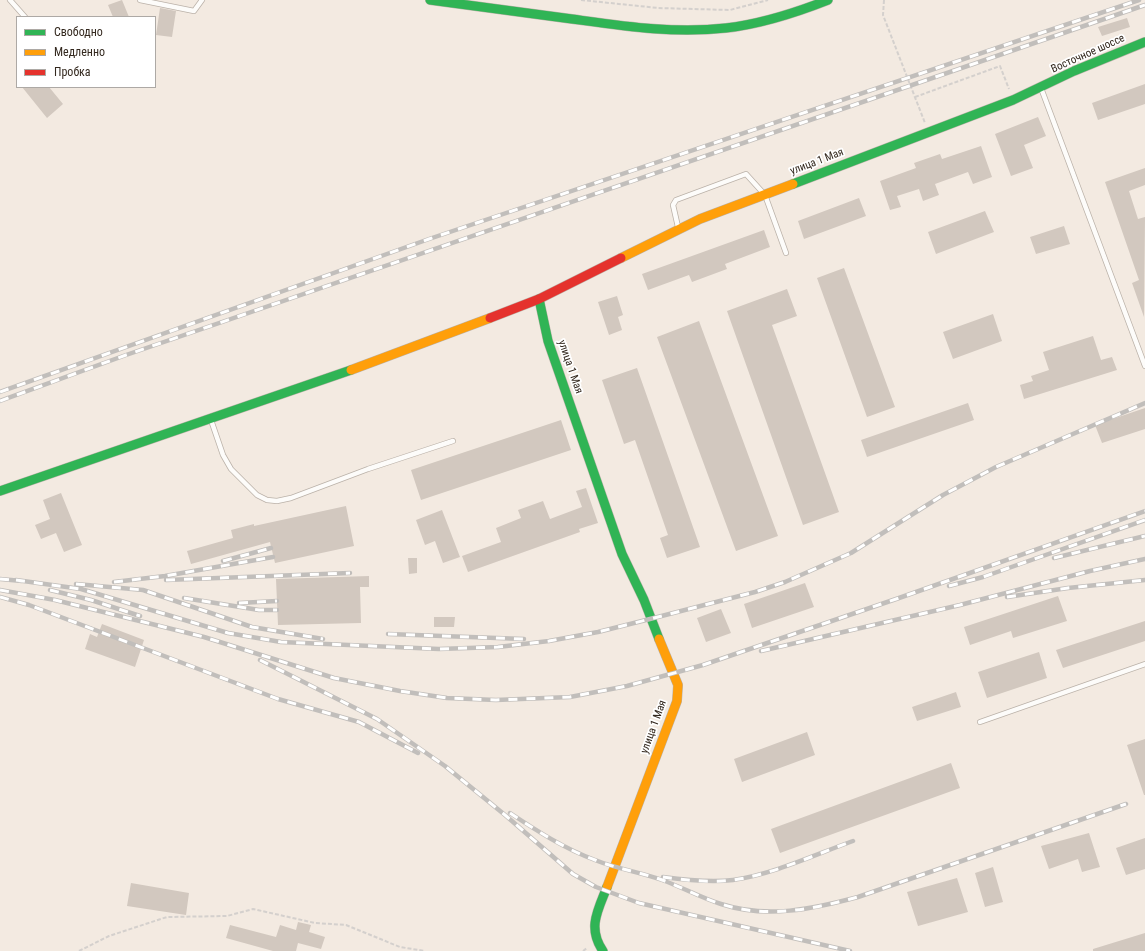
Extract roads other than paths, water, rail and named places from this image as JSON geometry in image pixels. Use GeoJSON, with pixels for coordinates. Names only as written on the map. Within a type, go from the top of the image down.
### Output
{"type":"FeatureCollection","features":[{"type":"Feature","properties":{"kind":"street"},"geometry":{"type":"LineString","coordinates":[[430,0],[661,30],[726,29],[756,24],[784,16],[828,0]]}},
{"type":"Feature","properties":{"kind":"street","name":"Восточное шоссе"},"geometry":{"type":"LineString","coordinates":[[1041,88],[1074,71],[1145,42]]}},
{"type":"Feature","properties":{"kind":"street","name":"улица 1 Мая"},"geometry":{"type":"LineString","coordinates":[[603,951],[596,941],[594,922],[677,701],[678,685],[644,600],[622,554],[548,341],[539,299],[678,228],[1041,88]]}},
{"type":"Feature","properties":{"kind":"street"},"geometry":{"type":"LineString","coordinates":[[0,491],[378,361],[539,299]]}},
{"type":"Feature","properties":{"kind":"lane"},"geometry":{"type":"LineString","coordinates":[[10,0],[24,16]]}},
{"type":"Feature","properties":{"kind":"lane"},"geometry":{"type":"LineString","coordinates":[[140,0],[194,11],[202,0]]}},
{"type":"Feature","properties":{"kind":"lane"},"geometry":{"type":"LineString","coordinates":[[1041,88],[1145,366]]}},
{"type":"Feature","properties":{"kind":"lane"},"geometry":{"type":"LineString","coordinates":[[678,228],[673,205],[676,200],[746,174],[765,195],[786,253]]}},
{"type":"Feature","properties":{"kind":"lane"},"geometry":{"type":"LineString","coordinates":[[211,418],[223,455],[231,469],[257,495],[268,500],[277,501],[291,498],[368,469],[453,441]]}},
{"type":"Feature","properties":{"kind":"lane"},"geometry":{"type":"LineString","coordinates":[[980,722],[1145,664]]}},
{"type":"Feature","properties":{"kind":"railway"},"geometry":{"type":"LineString","coordinates":[[0,392],[429,239],[1139,0]]}},
{"type":"Feature","properties":{"kind":"railway"},"geometry":{"type":"LineString","coordinates":[[0,401],[126,355],[1145,5]]}},
{"type":"Feature","properties":{"kind":"railway"},"geometry":{"type":"LineString","coordinates":[[16,580],[81,589],[228,633],[281,642],[439,649],[498,647],[549,641],[598,632],[755,592],[785,582],[851,553],[943,495],[996,467],[1145,403]]}},
{"type":"Feature","properties":{"kind":"railway"},"geometry":{"type":"LineString","coordinates":[[0,590],[55,600],[204,637],[334,678],[400,691],[447,698],[496,700],[570,697],[627,686],[703,665],[899,598],[1145,511]]}},
{"type":"Feature","properties":{"kind":"railway"},"geometry":{"type":"LineString","coordinates":[[949,586],[983,577],[1145,520]]}},
{"type":"Feature","properties":{"kind":"railway"},"geometry":{"type":"LineString","coordinates":[[1054,558],[1145,536]]}},
{"type":"Feature","properties":{"kind":"railway"},"geometry":{"type":"LineString","coordinates":[[223,561],[271,548]]}},
{"type":"Feature","properties":{"kind":"railway"},"geometry":{"type":"LineString","coordinates":[[114,582],[165,576],[273,557]]}},
{"type":"Feature","properties":{"kind":"railway"},"geometry":{"type":"LineString","coordinates":[[761,651],[960,605],[1090,571],[1145,559]]}},
{"type":"Feature","properties":{"kind":"railway"},"geometry":{"type":"LineString","coordinates":[[166,580],[350,573]]}},
{"type":"Feature","properties":{"kind":"railway"},"geometry":{"type":"LineString","coordinates":[[0,579],[22,581]]}},
{"type":"Feature","properties":{"kind":"railway"},"geometry":{"type":"LineString","coordinates":[[1007,597],[1068,588],[1145,580]]}},
{"type":"Feature","properties":{"kind":"railway"},"geometry":{"type":"LineString","coordinates":[[76,584],[143,590],[252,627],[323,639]]}},
{"type":"Feature","properties":{"kind":"railway"},"geometry":{"type":"LineString","coordinates":[[50,590],[91,600],[140,616]]}},
{"type":"Feature","properties":{"kind":"railway"},"geometry":{"type":"LineString","coordinates":[[0,597],[29,605],[278,699],[359,722],[418,753]]}},
{"type":"Feature","properties":{"kind":"railway"},"geometry":{"type":"LineString","coordinates":[[184,598],[259,610],[277,610]]}},
{"type":"Feature","properties":{"kind":"railway"},"geometry":{"type":"LineString","coordinates":[[239,603],[277,601]]}},
{"type":"Feature","properties":{"kind":"railway"},"geometry":{"type":"LineString","coordinates":[[388,634],[524,639]]}},
{"type":"Feature","properties":{"kind":"railway"},"geometry":{"type":"LineString","coordinates":[[260,660],[377,719],[445,766],[505,815],[573,874],[596,887],[639,903],[850,951]]}},
{"type":"Feature","properties":{"kind":"railway"},"geometry":{"type":"LineString","coordinates":[[510,813],[541,833],[584,856],[662,880],[721,904],[755,911],[773,912],[790,911],[858,897],[1126,804]]}},
{"type":"Feature","properties":{"kind":"railway"},"geometry":{"type":"LineString","coordinates":[[663,877],[707,881],[733,880],[779,869],[853,841]]}}]}
